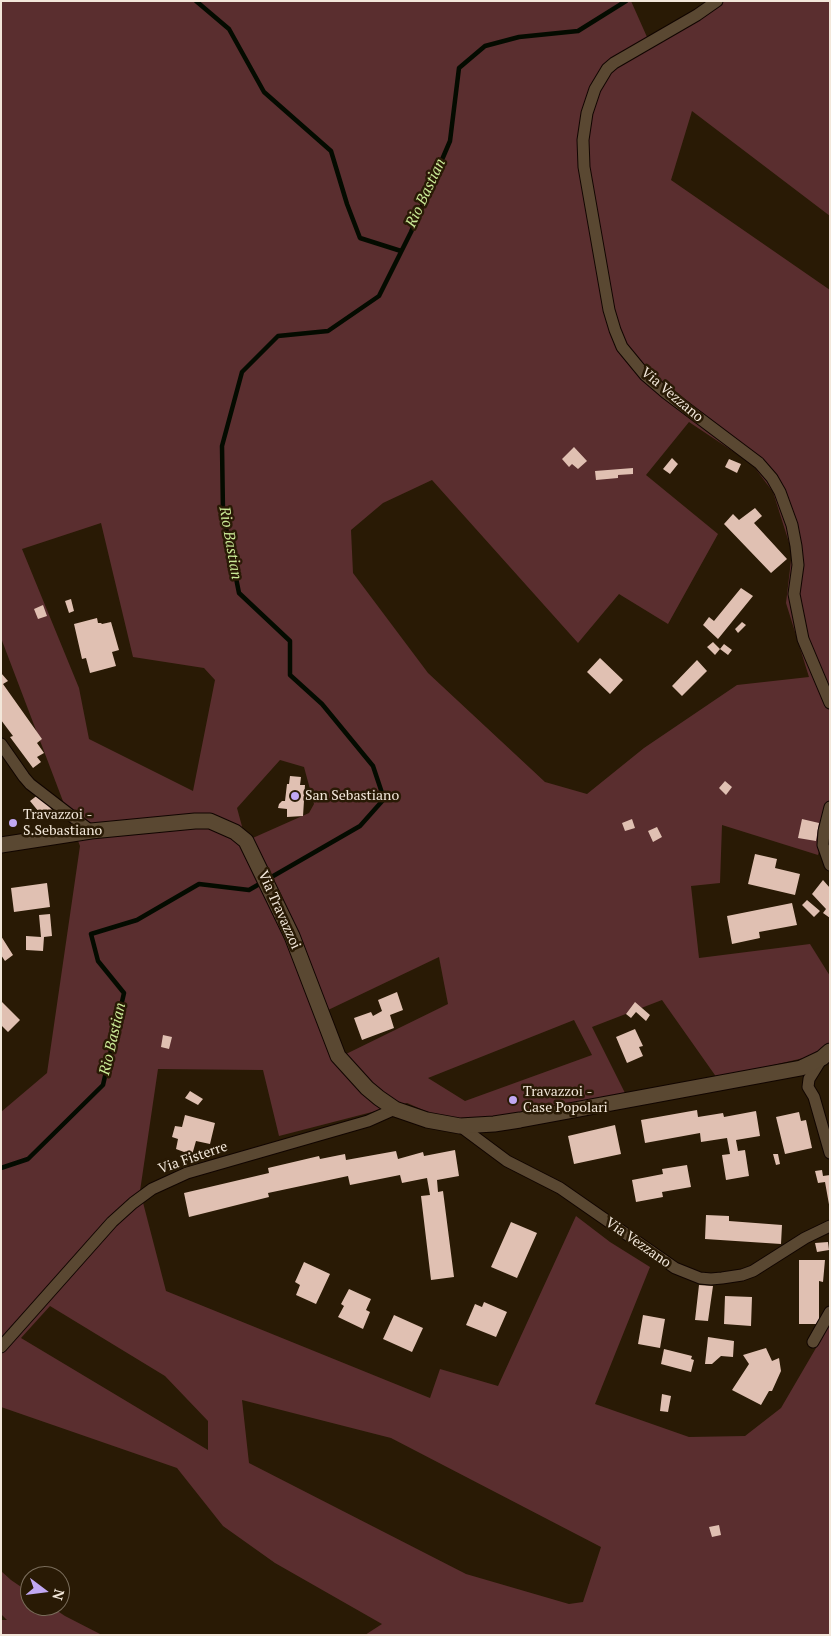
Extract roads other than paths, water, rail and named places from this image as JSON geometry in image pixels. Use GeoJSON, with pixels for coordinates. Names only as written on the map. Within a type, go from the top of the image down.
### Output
{"type":"FeatureCollection","features":[{"type":"Feature","properties":{"kind":"street","name":"Via Vezzano"},"geometry":{"type":"LineString","coordinates":[[717,1],[697,15],[614,62],[607,69],[600,78],[586,113],[583,140],[584,167],[609,310],[622,347],[645,375],[666,393],[759,463],[772,478],[780,492],[792,525],[796,546],[798,565],[794,594],[803,639],[830,703]]}},
{"type":"Feature","properties":{"kind":"street"},"geometry":{"type":"LineString","coordinates":[[1,744],[30,784],[91,830]]}},
{"type":"Feature","properties":{"kind":"street"},"geometry":{"type":"LineString","coordinates":[[830,807],[824,830],[824,845],[830,865]]}},
{"type":"Feature","properties":{"kind":"street","name":"Via Travazzoi"},"geometry":{"type":"LineString","coordinates":[[1,845],[91,830],[195,821],[210,821],[236,832],[246,841],[292,936],[338,1056],[367,1088],[395,1109]]}},
{"type":"Feature","properties":{"kind":"street","name":"Via Vezzano"},"geometry":{"type":"LineString","coordinates":[[395,1109],[427,1120],[460,1126],[494,1124],[773,1074],[801,1068],[826,1055]]}},
{"type":"Feature","properties":{"kind":"street","name":"Via Vezzano"},"geometry":{"type":"LineString","coordinates":[[826,1055],[809,1079],[808,1087],[814,1098],[830,1154]]}},
{"type":"Feature","properties":{"kind":"street","name":"Via Fisterre"},"geometry":{"type":"LineString","coordinates":[[1,1347],[112,1222],[152,1189],[187,1173],[368,1121],[395,1109]]}},
{"type":"Feature","properties":{"kind":"street","name":"Via Vezzano"},"geometry":{"type":"LineString","coordinates":[[460,1126],[507,1161],[560,1188],[675,1268],[700,1278],[711,1279],[742,1275],[754,1270],[805,1238],[830,1226]]}},
{"type":"Feature","properties":{"kind":"street"},"geometry":{"type":"LineString","coordinates":[[813,1342],[830,1312]]}},
{"type":"Feature","properties":{"kind":"waterway"},"geometry":{"type":"LineString","coordinates":[[196,1],[229,29],[264,92],[331,151],[347,204],[360,238],[401,251]]}},
{"type":"Feature","properties":{"kind":"waterway","name":"Rio Bastian"},"geometry":{"type":"LineString","coordinates":[[1,1168],[28,1159],[103,1085],[124,993],[98,961],[91,934],[137,920],[199,884],[249,890],[360,826],[384,799],[373,766],[322,704],[290,675],[290,641],[239,593],[223,513],[222,446],[242,372],[278,336],[328,331],[379,296],[411,232],[450,141],[459,68],[485,46],[519,37],[578,31],[626,1]]}},
{"type":"Feature","properties":{"kind":"place","name":"San Sebastiano"},"geometry":{"type":"Point","coordinates":[295,796]}},
{"type":"Feature","properties":{"kind":"place","name":"Travazzoi - S.Sebastiano"},"geometry":{"type":"Point","coordinates":[13,823]}},
{"type":"Feature","properties":{"kind":"place","name":"Travazzoi - Case Popolari"},"geometry":{"type":"Point","coordinates":[513,1100]}}]}
